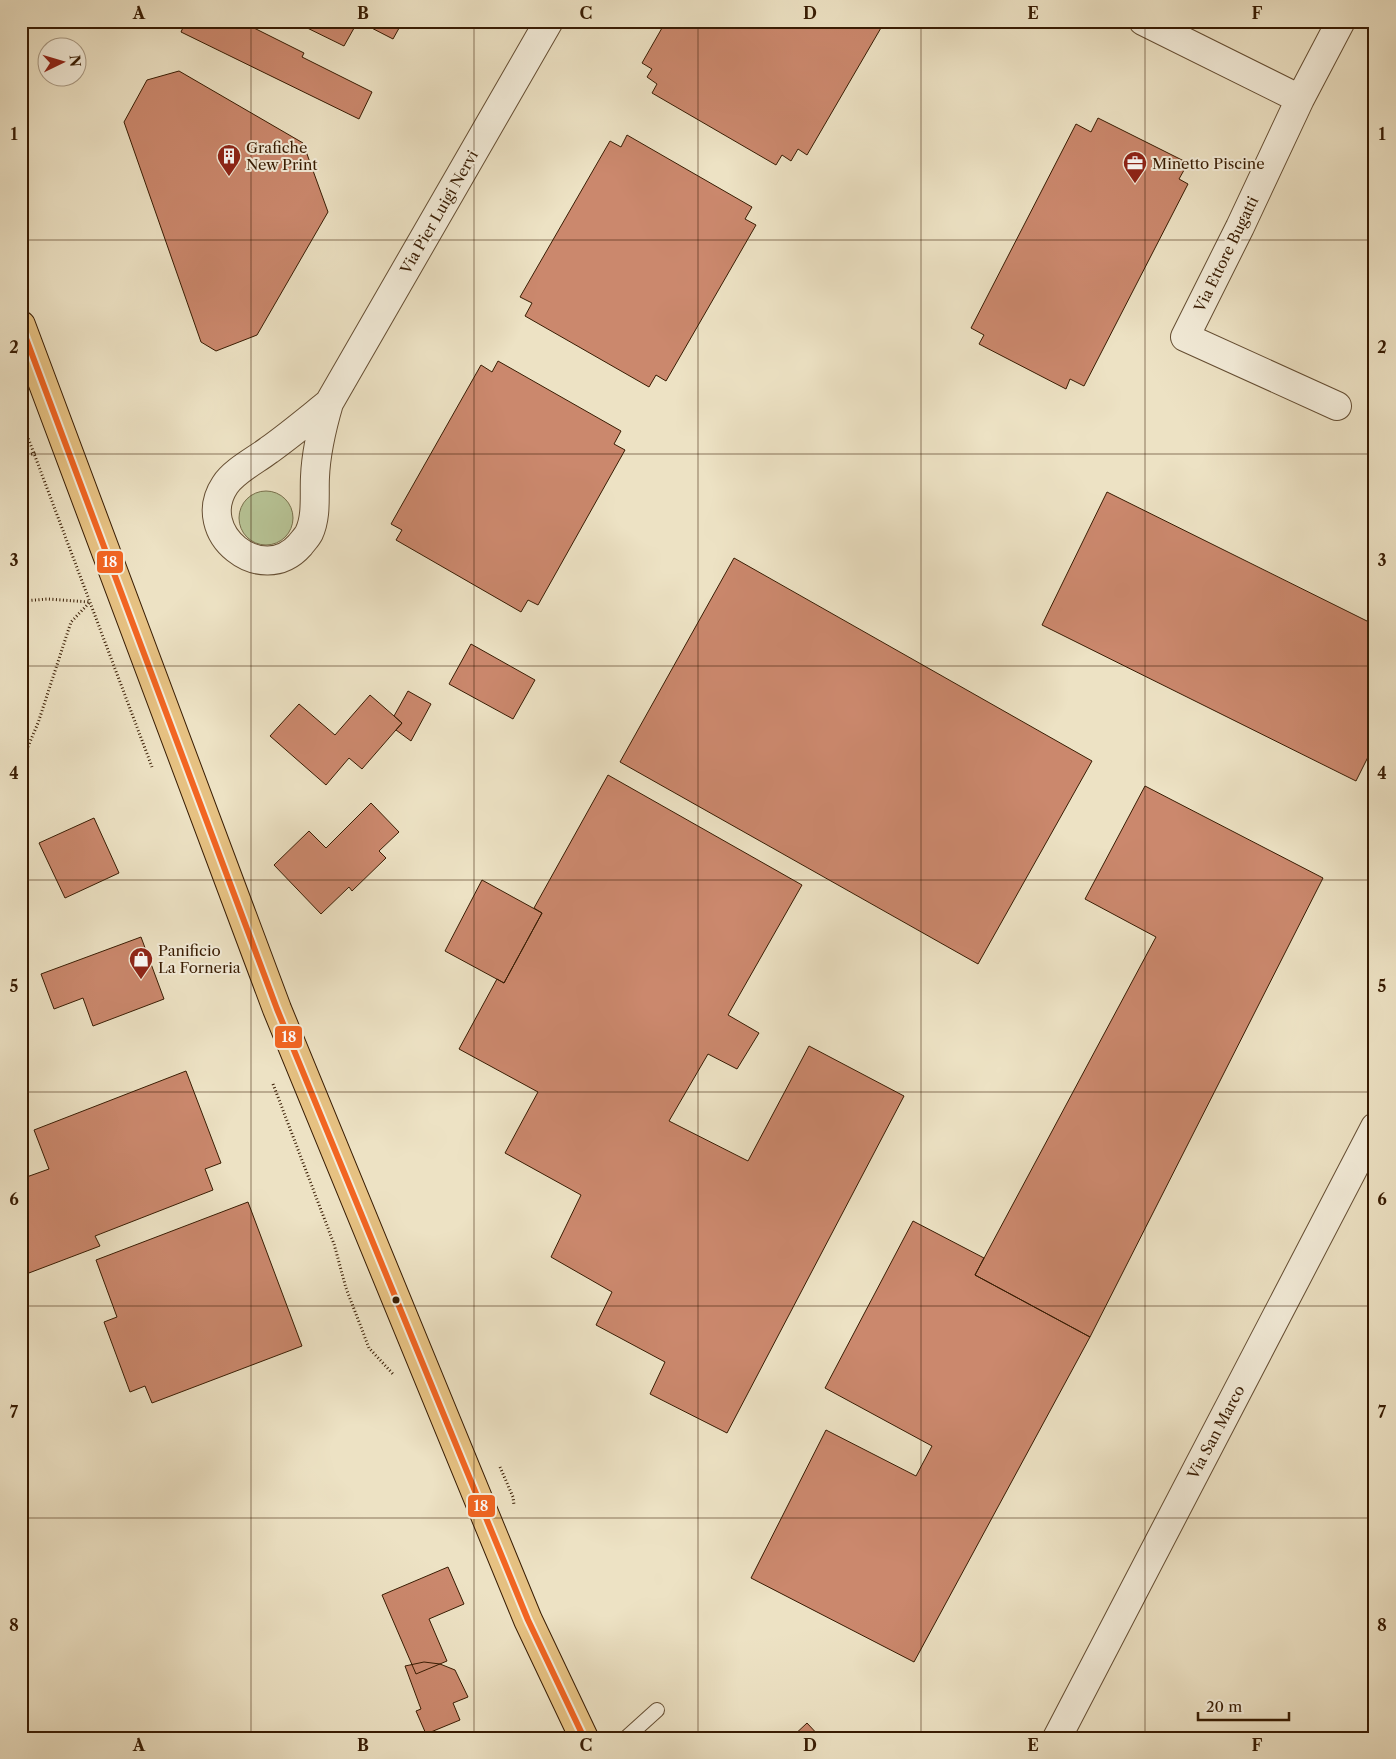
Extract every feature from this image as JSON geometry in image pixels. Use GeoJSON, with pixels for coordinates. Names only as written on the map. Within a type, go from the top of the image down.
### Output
{"type":"FeatureCollection","features":[{"type":"Feature","properties":{"kind":"main road"},"geometry":{"type":"LineString","coordinates":[[21,325],[277,1009],[528,1620],[584,1738]]}},
{"type":"Feature","properties":{"kind":"street","name":"Via Pier Luigi Nervi"},"geometry":{"type":"LineString","coordinates":[[329,403],[233,475],[224,485],[218,501],[217,517],[227,542],[244,556],[267,561],[283,558],[294,552],[309,534],[314,517],[317,450],[329,403],[549,21]]}},
{"type":"Feature","properties":{"kind":"street"},"geometry":{"type":"LineString","coordinates":[[1143,21],[1300,99]]}},
{"type":"Feature","properties":{"kind":"street","name":"Via Ettore Bugatti"},"geometry":{"type":"LineString","coordinates":[[1337,406],[1185,337],[1240,227],[1300,99],[1341,21]]}},
{"type":"Feature","properties":{"kind":"street","name":"Via San Marco"},"geometry":{"type":"LineString","coordinates":[[1057,1738],[1375,1127]]}},
{"type":"Feature","properties":{"kind":"lane"},"geometry":{"type":"LineString","coordinates":[[626,1738],[657,1710]]}},
{"type":"Feature","properties":{"kind":"path"},"geometry":{"type":"LineString","coordinates":[[21,601],[48,598],[89,602],[120,590]]}},
{"type":"Feature","properties":{"kind":"path"},"geometry":{"type":"LineString","coordinates":[[21,763],[38,723],[71,622],[89,602]]}},
{"type":"Feature","properties":{"kind":"green space"},"geometry":{"type":"Polygon","coordinates":[[[261,491],[271,491],[281,495],[289,503],[293,518],[289,533],[281,541],[271,545],[261,545],[251,541],[243,533],[239,523],[239,513],[243,503],[251,495],[261,491]]]}},
{"type":"Feature","properties":{"kind":"building"},"geometry":{"type":"Polygon","coordinates":[[[186,21],[240,21],[304,53],[302,57],[372,92],[359,119],[181,32],[186,21]]]}},
{"type":"Feature","properties":{"kind":"building"},"geometry":{"type":"Polygon","coordinates":[[[293,21],[358,21],[344,46],[293,21]]]}},
{"type":"Feature","properties":{"kind":"building"},"geometry":{"type":"Polygon","coordinates":[[[358,21],[403,21],[393,39],[358,21]]]}},
{"type":"Feature","properties":{"kind":"building"},"geometry":{"type":"Polygon","coordinates":[[[421,21],[437,21],[433,28],[421,21]]]}},
{"type":"Feature","properties":{"kind":"building"},"geometry":{"type":"Polygon","coordinates":[[[666,21],[885,21],[807,155],[798,149],[791,161],[782,155],[776,165],[652,93],[657,84],[647,77],[652,69],[642,63],[666,21]]]}},
{"type":"Feature","properties":{"kind":"building","name":"Grafiche New Print"},"geometry":{"type":"Polygon","coordinates":[[[179,71],[303,143],[328,212],[257,335],[216,351],[201,342],[124,122],[147,80],[179,71]]]}},
{"type":"Feature","properties":{"kind":"building"},"geometry":{"type":"Polygon","coordinates":[[[1098,118],[1188,163],[1179,179],[1188,184],[1084,386],[1070,379],[1066,389],[979,344],[984,335],[971,328],[1076,124],[1091,132],[1098,118]]]}},
{"type":"Feature","properties":{"kind":"building"},"geometry":{"type":"Polygon","coordinates":[[[627,135],[752,207],[745,219],[756,225],[666,381],[656,375],[649,387],[525,316],[532,303],[520,297],[610,141],[621,147],[627,135]]]}},
{"type":"Feature","properties":{"kind":"building"},"geometry":{"type":"Polygon","coordinates":[[[498,361],[621,431],[614,444],[625,450],[538,605],[528,600],[521,612],[396,540],[402,530],[391,524],[481,365],[492,372],[498,361]]]}},
{"type":"Feature","properties":{"kind":"building"},"geometry":{"type":"Polygon","coordinates":[[[1107,492],[1375,625],[1375,743],[1356,781],[1042,625],[1107,492]]]}},
{"type":"Feature","properties":{"kind":"building"},"geometry":{"type":"Polygon","coordinates":[[[734,558],[1092,761],[978,964],[620,762],[734,558]]]}},
{"type":"Feature","properties":{"kind":"building"},"geometry":{"type":"Polygon","coordinates":[[[471,644],[535,680],[513,719],[449,684],[471,644]]]}},
{"type":"Feature","properties":{"kind":"building"},"geometry":{"type":"Polygon","coordinates":[[[408,691],[431,704],[411,741],[396,730],[402,723],[394,716],[408,691]]]}},
{"type":"Feature","properties":{"kind":"building"},"geometry":{"type":"Polygon","coordinates":[[[370,695],[402,723],[362,769],[349,758],[326,785],[270,736],[299,704],[335,735],[370,695]]]}},
{"type":"Feature","properties":{"kind":"building"},"geometry":{"type":"Polygon","coordinates":[[[608,775],[802,885],[728,1015],[759,1033],[737,1069],[708,1054],[669,1121],[748,1161],[809,1046],[904,1096],[727,1433],[650,1394],[665,1362],[596,1325],[612,1292],[551,1257],[581,1195],[505,1153],[538,1092],[459,1049],[497,979],[504,983],[542,913],[534,908],[608,775]]]}},
{"type":"Feature","properties":{"kind":"building"},"geometry":{"type":"Polygon","coordinates":[[[1145,786],[1323,878],[1090,1337],[975,1275],[1156,937],[1085,899],[1145,786]]]}},
{"type":"Feature","properties":{"kind":"building"},"geometry":{"type":"Polygon","coordinates":[[[371,803],[399,832],[379,851],[386,858],[352,891],[349,887],[321,914],[274,865],[309,831],[326,848],[371,803]]]}},
{"type":"Feature","properties":{"kind":"building"},"geometry":{"type":"Polygon","coordinates":[[[94,818],[119,873],[65,898],[39,843],[94,818]]]}},
{"type":"Feature","properties":{"kind":"building"},"geometry":{"type":"Polygon","coordinates":[[[482,880],[542,913],[504,983],[445,951],[482,880]]]}},
{"type":"Feature","properties":{"kind":"building"},"geometry":{"type":"Polygon","coordinates":[[[141,937],[164,999],[93,1026],[83,998],[54,1009],[41,974],[141,937]]]}},
{"type":"Feature","properties":{"kind":"building"},"geometry":{"type":"Polygon","coordinates":[[[186,1071],[221,1163],[205,1169],[213,1190],[95,1236],[100,1246],[21,1276],[21,1179],[49,1169],[34,1130],[186,1071]]]}},
{"type":"Feature","properties":{"kind":"building"},"geometry":{"type":"Polygon","coordinates":[[[248,1202],[302,1346],[152,1403],[145,1386],[130,1392],[104,1322],[117,1317],[96,1260],[248,1202]]]}},
{"type":"Feature","properties":{"kind":"building"},"geometry":{"type":"Polygon","coordinates":[[[913,1221],[984,1258],[975,1275],[1090,1337],[914,1662],[751,1578],[826,1430],[916,1476],[932,1446],[825,1388],[913,1221]]]}},
{"type":"Feature","properties":{"kind":"building"},"geometry":{"type":"Polygon","coordinates":[[[448,1567],[464,1604],[429,1619],[447,1661],[416,1674],[382,1595],[448,1567]]]}},
{"type":"Feature","properties":{"kind":"building"},"geometry":{"type":"Polygon","coordinates":[[[424,1662],[440,1664],[455,1670],[468,1697],[453,1703],[460,1720],[426,1734],[416,1711],[421,1709],[405,1666],[424,1662]]]}},
{"type":"Feature","properties":{"kind":"building"},"geometry":{"type":"Polygon","coordinates":[[[807,1723],[821,1738],[791,1738],[807,1723]]]}},
{"type":"Feature","properties":{"kind":"transit line","name":"18"},"geometry":{"type":"LineString","coordinates":[[21,325],[277,1009],[528,1620],[584,1738]]}},
{"type":"Feature","properties":{"kind":"place","name":"Grafiche New Print"},"geometry":{"type":"Point","coordinates":[229,177]}},
{"type":"Feature","properties":{"kind":"place","name":"Minetto Piscine"},"geometry":{"type":"Point","coordinates":[1135,184]}},
{"type":"Feature","properties":{"kind":"place","name":"Panificio La Forneria"},"geometry":{"type":"Point","coordinates":[141,980]}}]}
